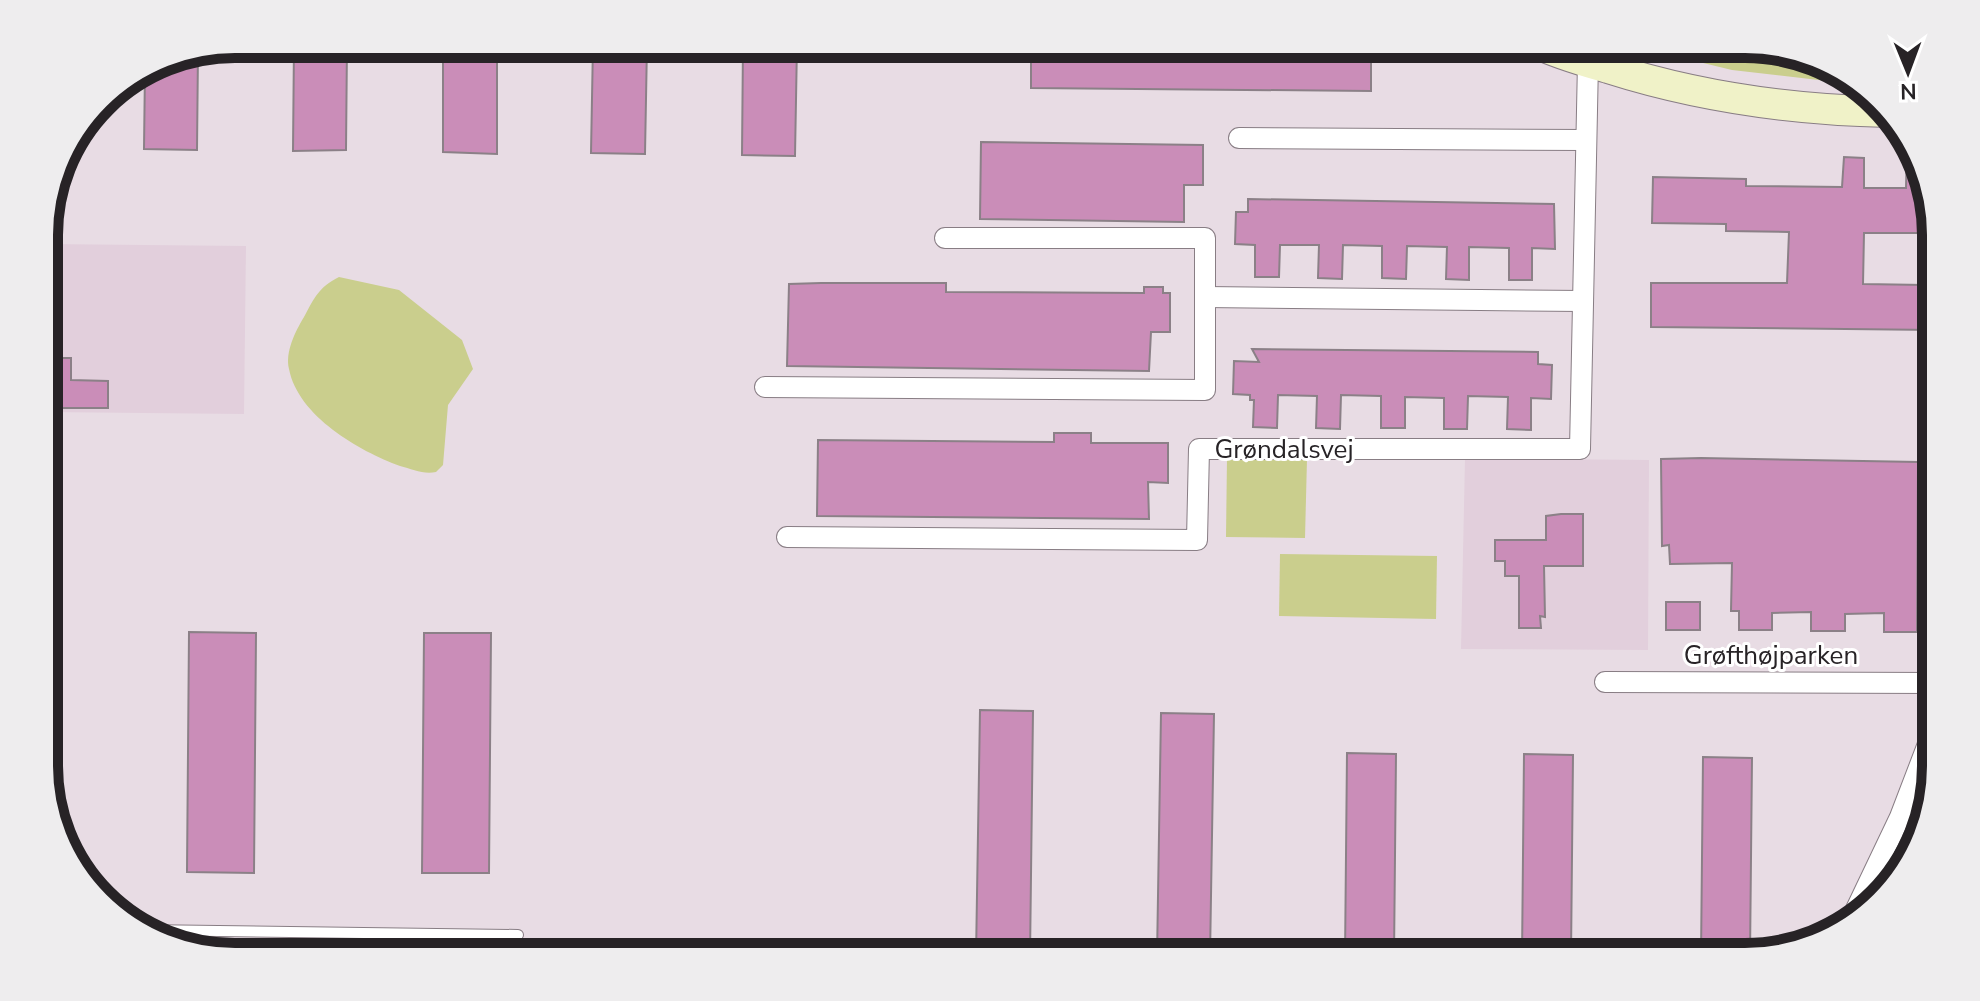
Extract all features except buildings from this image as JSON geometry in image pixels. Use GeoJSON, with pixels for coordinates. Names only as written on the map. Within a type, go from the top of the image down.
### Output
{"type":"FeatureCollection","features":[{"type":"Feature","properties":{"kind":"street"},"geometry":{"type":"LineString","coordinates":[[1578,58],[1673,86],[1739,100],[1868,112]]}},
{"type":"Feature","properties":{"kind":"street","name":"Grøndalsvej"},"geometry":{"type":"LineString","coordinates":[[787,537],[1197,540],[1199,449],[1580,449],[1588,62]]}},
{"type":"Feature","properties":{"kind":"street"},"geometry":{"type":"LineString","coordinates":[[1239,138],[1586,140]]}},
{"type":"Feature","properties":{"kind":"street"},"geometry":{"type":"LineString","coordinates":[[765,387],[1205,390],[1205,238],[945,238]]}},
{"type":"Feature","properties":{"kind":"street"},"geometry":{"type":"LineString","coordinates":[[1205,297],[1583,301]]}},
{"type":"Feature","properties":{"kind":"street","name":"Grøfthøjparken"},"geometry":{"type":"LineString","coordinates":[[1605,682],[1922,683]]}},
{"type":"Feature","properties":{"kind":"street"},"geometry":{"type":"LineString","coordinates":[[1860,900],[1900,817],[1922,760]]}},
{"type":"Feature","properties":{"kind":"lane"},"geometry":{"type":"LineString","coordinates":[[170,930],[518,935]]}},
{"type":"Feature","properties":{"kind":"shaded area"},"geometry":{"type":"Polygon","coordinates":[[[58,244],[246,246],[244,414],[58,412],[58,244]]]}},
{"type":"Feature","properties":{"kind":"shaded area"},"geometry":{"type":"Polygon","coordinates":[[[1465,458],[1649,460],[1648,650],[1461,649],[1465,458]]]}},
{"type":"Feature","properties":{"kind":"green space"},"geometry":{"type":"Polygon","coordinates":[[[1683,58],[1768,60],[1813,71],[1834,82],[1732,70],[1683,58]]]}},
{"type":"Feature","properties":{"kind":"green space"},"geometry":{"type":"Polygon","coordinates":[[[339,277],[399,290],[462,340],[473,369],[448,405],[443,465],[436,472],[400,466],[349,441],[317,416],[295,386],[288,362],[294,336],[318,294],[339,277]]]}},
{"type":"Feature","properties":{"kind":"green space"},"geometry":{"type":"Polygon","coordinates":[[[1227,458],[1307,459],[1305,538],[1226,537],[1227,458]]]}},
{"type":"Feature","properties":{"kind":"green space"},"geometry":{"type":"Polygon","coordinates":[[[1280,554],[1437,556],[1436,619],[1279,616],[1280,554]]]}}]}
